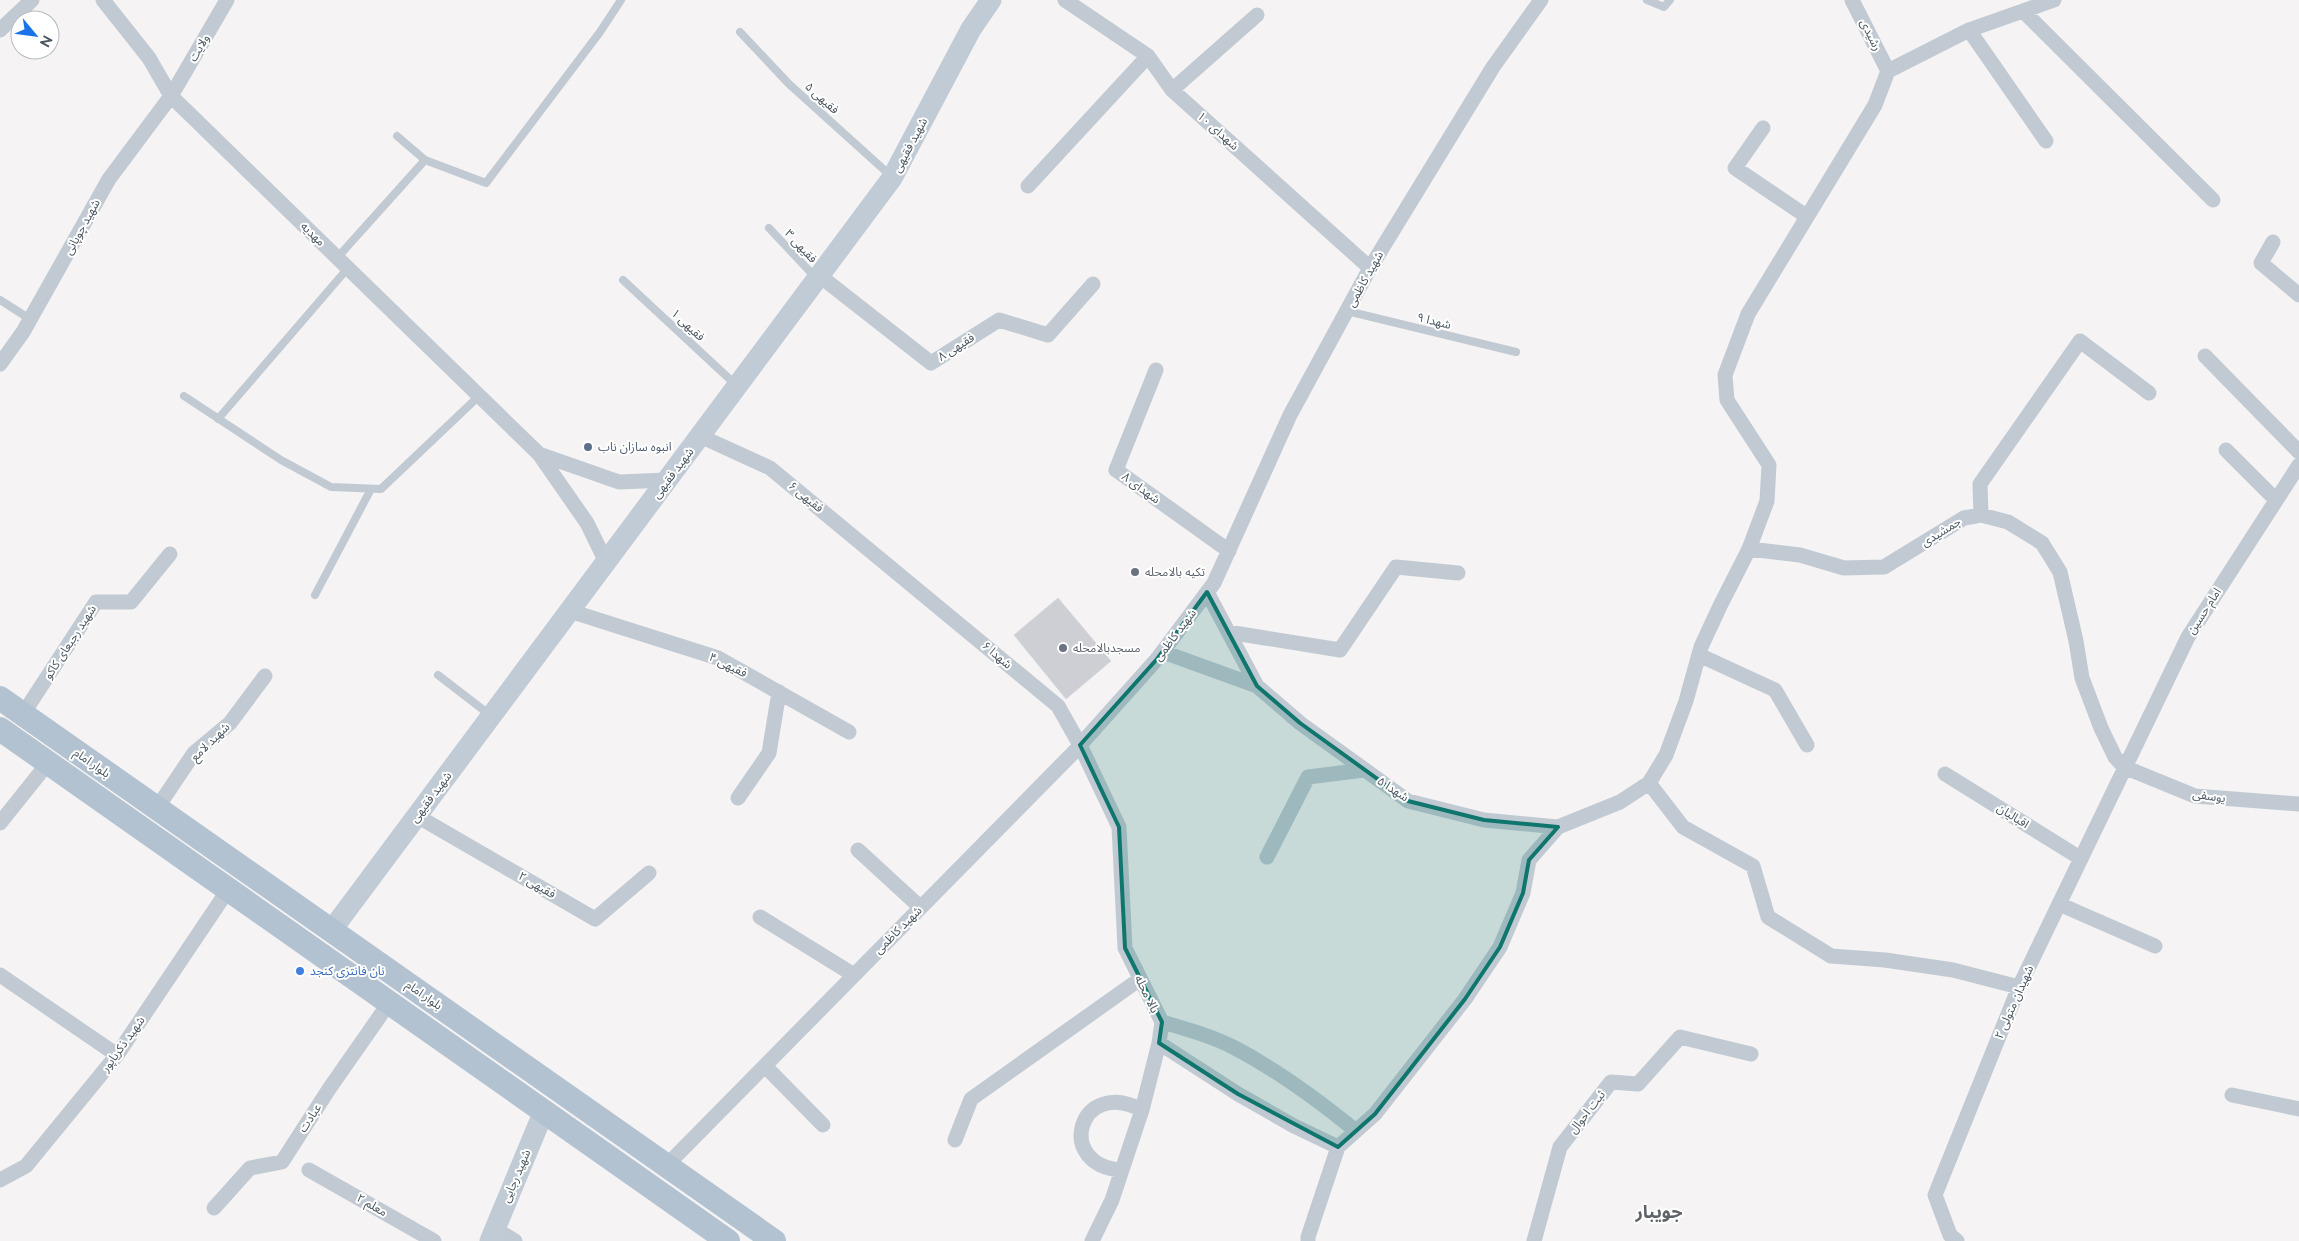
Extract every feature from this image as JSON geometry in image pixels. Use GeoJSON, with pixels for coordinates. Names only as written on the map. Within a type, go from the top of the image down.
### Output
{"type":"FeatureCollection","features":[{"type":"Feature","properties":{"kind":"main road","name":"شهید فقیهی"},"geometry":{"type":"LineString","coordinates":[[331,931],[892,178],[971,29],[991,0]]}},
{"type":"Feature","properties":{"kind":"main road","name":"بلوار امام"},"geometry":{"type":"LineString","coordinates":[[0,698],[774,1241]]}},
{"type":"Feature","properties":{"kind":"main road","name":"بلوار امام"},"geometry":{"type":"LineString","coordinates":[[0,729],[728,1241]]}},
{"type":"Feature","properties":{"kind":"main road"},"geometry":{"type":"LineString","coordinates":[[315,951],[331,931]]}},
{"type":"Feature","properties":{"kind":"main road"},"geometry":{"type":"LineString","coordinates":[[544,1112],[560,1091]]}},
{"type":"Feature","properties":{"kind":"main road","name":"شهید رجایی"},"geometry":{"type":"LineString","coordinates":[[492,1235],[544,1112]]}},
{"type":"Feature","properties":{"kind":"street"},"geometry":{"type":"LineString","coordinates":[[0,30],[32,0]]}},
{"type":"Feature","properties":{"kind":"street","name":"مهدیه"},"geometry":{"type":"LineString","coordinates":[[102,0],[148,58],[171,96],[539,454]]}},
{"type":"Feature","properties":{"kind":"street","name":"ولایت"},"geometry":{"type":"LineString","coordinates":[[171,96],[227,0]]}},
{"type":"Feature","properties":{"kind":"street","name":"شهدای ۱۰"},"geometry":{"type":"LineString","coordinates":[[1065,0],[1148,56],[1172,90],[1370,268]]}},
{"type":"Feature","properties":{"kind":"street","name":"شهید کاظمی"},"geometry":{"type":"LineString","coordinates":[[667,1165],[1080,745],[1162,652],[1214,583],[1290,416],[1370,268],[1493,67],[1541,0]]}},
{"type":"Feature","properties":{"kind":"street","name":"رشیدی"},"geometry":{"type":"LineString","coordinates":[[1852,0],[1888,71]]}},
{"type":"Feature","properties":{"kind":"street"},"geometry":{"type":"LineString","coordinates":[[1308,1241],[1338,1147],[1375,1114],[1465,999],[1500,947],[1523,893],[1529,860],[1558,827],[1620,802],[1649,783],[1666,755],[1686,701],[1699,655],[1720,606],[1750,549],[1767,501],[1769,465],[1727,400],[1725,375],[1748,314],[1875,105],[1888,71],[1969,30],[2054,0]]}},
{"type":"Feature","properties":{"kind":"street"},"geometry":{"type":"LineString","coordinates":[[2023,11],[2213,200]]}},
{"type":"Feature","properties":{"kind":"street"},"geometry":{"type":"LineString","coordinates":[[1172,90],[1257,15]]}},
{"type":"Feature","properties":{"kind":"street"},"geometry":{"type":"LineString","coordinates":[[1969,30],[2046,141]]}},
{"type":"Feature","properties":{"kind":"street"},"geometry":{"type":"LineString","coordinates":[[1028,186],[1148,56]]}},
{"type":"Feature","properties":{"kind":"street","name":"شهید چوپانی"},"geometry":{"type":"LineString","coordinates":[[0,364],[30,319],[109,179],[171,96]]}},
{"type":"Feature","properties":{"kind":"street"},"geometry":{"type":"LineString","coordinates":[[1763,128],[1735,168],[1806,216]]}},
{"type":"Feature","properties":{"kind":"street"},"geometry":{"type":"LineString","coordinates":[[2273,242],[2261,262],[2299,295]]}},
{"type":"Feature","properties":{"kind":"street","name":"فقیهی ۸"},"geometry":{"type":"LineString","coordinates":[[818,277],[931,363],[999,320],[1048,335],[1093,284]]}},
{"type":"Feature","properties":{"kind":"street"},"geometry":{"type":"LineString","coordinates":[[2124,766],[2115,757],[2101,728],[2082,678],[2076,641],[2060,572],[2042,543],[2008,522],[1981,515],[1980,484],[2080,341],[2149,393]]}},
{"type":"Feature","properties":{"kind":"street"},"geometry":{"type":"LineString","coordinates":[[2205,356],[2299,452]]}},
{"type":"Feature","properties":{"kind":"street","name":"شهدای ۸"},"geometry":{"type":"LineString","coordinates":[[1156,370],[1116,470],[1228,551]]}},
{"type":"Feature","properties":{"kind":"street","name":"فقیهی ۶"},"geometry":{"type":"LineString","coordinates":[[700,436],[770,468],[902,576]]}},
{"type":"Feature","properties":{"kind":"street"},"geometry":{"type":"LineString","coordinates":[[2226,450],[2276,500]]}},
{"type":"Feature","properties":{"kind":"street"},"geometry":{"type":"LineString","coordinates":[[539,454],[619,482],[667,480]]}},
{"type":"Feature","properties":{"kind":"street"},"geometry":{"type":"LineString","coordinates":[[539,454],[587,523],[606,562]]}},
{"type":"Feature","properties":{"kind":"street","name":"امام حسین"},"geometry":{"type":"LineString","coordinates":[[2124,766],[2188,636],[2299,465]]}},
{"type":"Feature","properties":{"kind":"street","name":"جمشیدی"},"geometry":{"type":"LineString","coordinates":[[1750,549],[1800,555],[1844,568],[1884,567],[1964,518],[1981,515]]}},
{"type":"Feature","properties":{"kind":"street","name":"شهید رجبعای کاکو"},"geometry":{"type":"LineString","coordinates":[[23,714],[96,602],[131,602],[170,554]]}},
{"type":"Feature","properties":{"kind":"street"},"geometry":{"type":"LineString","coordinates":[[1228,632],[1340,650],[1396,567],[1458,573]]}},
{"type":"Feature","properties":{"kind":"street","name":"شهدا ۶"},"geometry":{"type":"LineString","coordinates":[[902,576],[1058,706],[1080,745]]}},
{"type":"Feature","properties":{"kind":"street","name":"شهدا ۵"},"geometry":{"type":"LineString","coordinates":[[1207,592],[1257,686]]}},
{"type":"Feature","properties":{"kind":"street","name":"فقیهی ۴"},"geometry":{"type":"LineString","coordinates":[[570,611],[718,658],[849,732]]}},
{"type":"Feature","properties":{"kind":"street","name":"شهدا ۵"},"geometry":{"type":"LineString","coordinates":[[1162,652],[1257,686],[1300,723],[1408,801],[1484,820],[1558,827]]}},
{"type":"Feature","properties":{"kind":"street"},"geometry":{"type":"LineString","coordinates":[[1699,655],[1774,690],[1807,745]]}},
{"type":"Feature","properties":{"kind":"street","name":"شهید لامع"},"geometry":{"type":"LineString","coordinates":[[157,808],[194,754],[230,723],[265,676]]}},
{"type":"Feature","properties":{"kind":"street"},"geometry":{"type":"LineString","coordinates":[[738,798],[769,753],[779,692]]}},
{"type":"Feature","properties":{"kind":"street","name":"بالا محله"},"geometry":{"type":"LineString","coordinates":[[1080,745],[1119,827],[1125,948],[1162,1022],[1159,1043],[1142,1110],[1112,1200],[1092,1241]]}},
{"type":"Feature","properties":{"kind":"street"},"geometry":{"type":"LineString","coordinates":[[0,823],[48,763]]}},
{"type":"Feature","properties":{"kind":"street","name":"یوسفی"},"geometry":{"type":"LineString","coordinates":[[2124,766],[2195,796],[2299,804]]}},
{"type":"Feature","properties":{"kind":"street","name":"شهیدان متولی ۲"},"geometry":{"type":"LineString","coordinates":[[1957,1241],[1950,1235],[1935,1195],[2019,987],[2124,766]]}},
{"type":"Feature","properties":{"kind":"street"},"geometry":{"type":"LineString","coordinates":[[1267,858],[1308,777],[1364,770]]}},
{"type":"Feature","properties":{"kind":"street","name":"اقبالیان"},"geometry":{"type":"LineString","coordinates":[[1945,774],[2080,858]]}},
{"type":"Feature","properties":{"kind":"street"},"geometry":{"type":"LineString","coordinates":[[1649,783],[1683,827],[1753,866],[1768,917],[1831,956],[1885,960],[1953,970],[2019,987]]}},
{"type":"Feature","properties":{"kind":"street","name":"فقیهی ۲"},"geometry":{"type":"LineString","coordinates":[[417,816],[595,918],[649,873]]}},
{"type":"Feature","properties":{"kind":"street"},"geometry":{"type":"LineString","coordinates":[[858,850],[920,907]]}},
{"type":"Feature","properties":{"kind":"street","name":"شهید ذکریاپور"},"geometry":{"type":"LineString","coordinates":[[0,1180],[26,1166],[117,1055],[228,890]]}},
{"type":"Feature","properties":{"kind":"street"},"geometry":{"type":"LineString","coordinates":[[2059,904],[2155,946]]}},
{"type":"Feature","properties":{"kind":"street"},"geometry":{"type":"LineString","coordinates":[[760,917],[854,974]]}},
{"type":"Feature","properties":{"kind":"street"},"geometry":{"type":"LineString","coordinates":[[0,975],[117,1055]]}},
{"type":"Feature","properties":{"kind":"street"},"geometry":{"type":"LineString","coordinates":[[955,1140],[971,1099],[1140,980]]}},
{"type":"Feature","properties":{"kind":"street","name":"عبادت"},"geometry":{"type":"LineString","coordinates":[[214,1208],[250,1168],[282,1162],[329,1089],[389,1003]]}},
{"type":"Feature","properties":{"kind":"street"},"geometry":{"type":"LineString","coordinates":[[1162,1022],[1191,1030],[1234,1047],[1304,1088],[1356,1131]]}},
{"type":"Feature","properties":{"kind":"street","name":"ثبت احوال"},"geometry":{"type":"LineString","coordinates":[[1534,1241],[1560,1147],[1611,1082],[1638,1084],[1680,1037],[1751,1054]]}},
{"type":"Feature","properties":{"kind":"street"},"geometry":{"type":"LineString","coordinates":[[1159,1043],[1294,1126],[1338,1147]]}},
{"type":"Feature","properties":{"kind":"street"},"geometry":{"type":"LineString","coordinates":[[765,1066],[823,1125]]}},
{"type":"Feature","properties":{"kind":"street"},"geometry":{"type":"LineString","coordinates":[[2232,1095],[2299,1109]]}},
{"type":"Feature","properties":{"kind":"street"},"geometry":{"type":"LineString","coordinates":[[1122,1170],[1102,1167],[1088,1158],[1083,1146],[1083,1126],[1089,1112],[1104,1102],[1124,1102],[1142,1110]]}},
{"type":"Feature","properties":{"kind":"street","name":"معلم ۲"},"geometry":{"type":"LineString","coordinates":[[309,1170],[434,1241]]}},
{"type":"Feature","properties":{"kind":"street"},"geometry":{"type":"LineString","coordinates":[[492,1235],[515,1241]]}},
{"type":"Feature","properties":{"kind":"lane"},"geometry":{"type":"LineString","coordinates":[[397,136],[425,160],[486,183],[600,32],[621,0]]}},
{"type":"Feature","properties":{"kind":"lane"},"geometry":{"type":"LineString","coordinates":[[1647,0],[1664,6],[1670,0]]}},
{"type":"Feature","properties":{"kind":"lane","name":"فقیهی ۵"},"geometry":{"type":"LineString","coordinates":[[740,32],[789,84],[892,178]]}},
{"type":"Feature","properties":{"kind":"lane"},"geometry":{"type":"LineString","coordinates":[[218,419],[425,160]]}},
{"type":"Feature","properties":{"kind":"lane","name":"فقیهی ۳"},"geometry":{"type":"LineString","coordinates":[[769,228],[818,277]]}},
{"type":"Feature","properties":{"kind":"lane","name":"فقیهی ۱"},"geometry":{"type":"LineString","coordinates":[[623,280],[737,386]]}},
{"type":"Feature","properties":{"kind":"lane"},"geometry":{"type":"LineString","coordinates":[[0,300],[30,319]]}},
{"type":"Feature","properties":{"kind":"lane","name":"شهدا ۹"},"geometry":{"type":"LineString","coordinates":[[1347,311],[1516,352]]}},
{"type":"Feature","properties":{"kind":"lane"},"geometry":{"type":"LineString","coordinates":[[184,396],[281,460],[331,487],[381,489],[479,396]]}},
{"type":"Feature","properties":{"kind":"lane"},"geometry":{"type":"LineString","coordinates":[[315,594],[371,489]]}},
{"type":"Feature","properties":{"kind":"lane"},"geometry":{"type":"LineString","coordinates":[[438,675],[491,716]]}},
{"type":"Feature","properties":{"kind":"highlighted area"},"geometry":{"type":"Polygon","coordinates":[[[1207,592],[1257,686],[1300,723],[1408,801],[1484,820],[1558,827],[1529,860],[1523,893],[1500,947],[1465,999],[1375,1114],[1338,1147],[1238,1094],[1159,1043],[1162,1022],[1125,948],[1119,827],[1080,745],[1157,659],[1207,592]]]}},
{"type":"Feature","properties":{"kind":"building","name":"مسجدبالامحله"},"geometry":{"type":"Polygon","coordinates":[[[1058,598],[1111,661],[1066,699],[1014,635],[1058,598]]]}},
{"type":"Feature","properties":{"kind":"place","name":"انبوه سازان ناب"},"geometry":{"type":"Point","coordinates":[588,447]}},
{"type":"Feature","properties":{"kind":"place","name":"تکیه بالامحله"},"geometry":{"type":"Point","coordinates":[1135,572]}},
{"type":"Feature","properties":{"kind":"place","name":"مسجدبالامحله"},"geometry":{"type":"Point","coordinates":[1063,648]}},
{"type":"Feature","properties":{"kind":"place","name":"نان فانتزی کنجد"},"geometry":{"type":"Point","coordinates":[300,971]}},
{"type":"Feature","properties":{"kind":"district","name":"جویبار"},"geometry":{"type":"Point","coordinates":[1659,1211]}}]}
